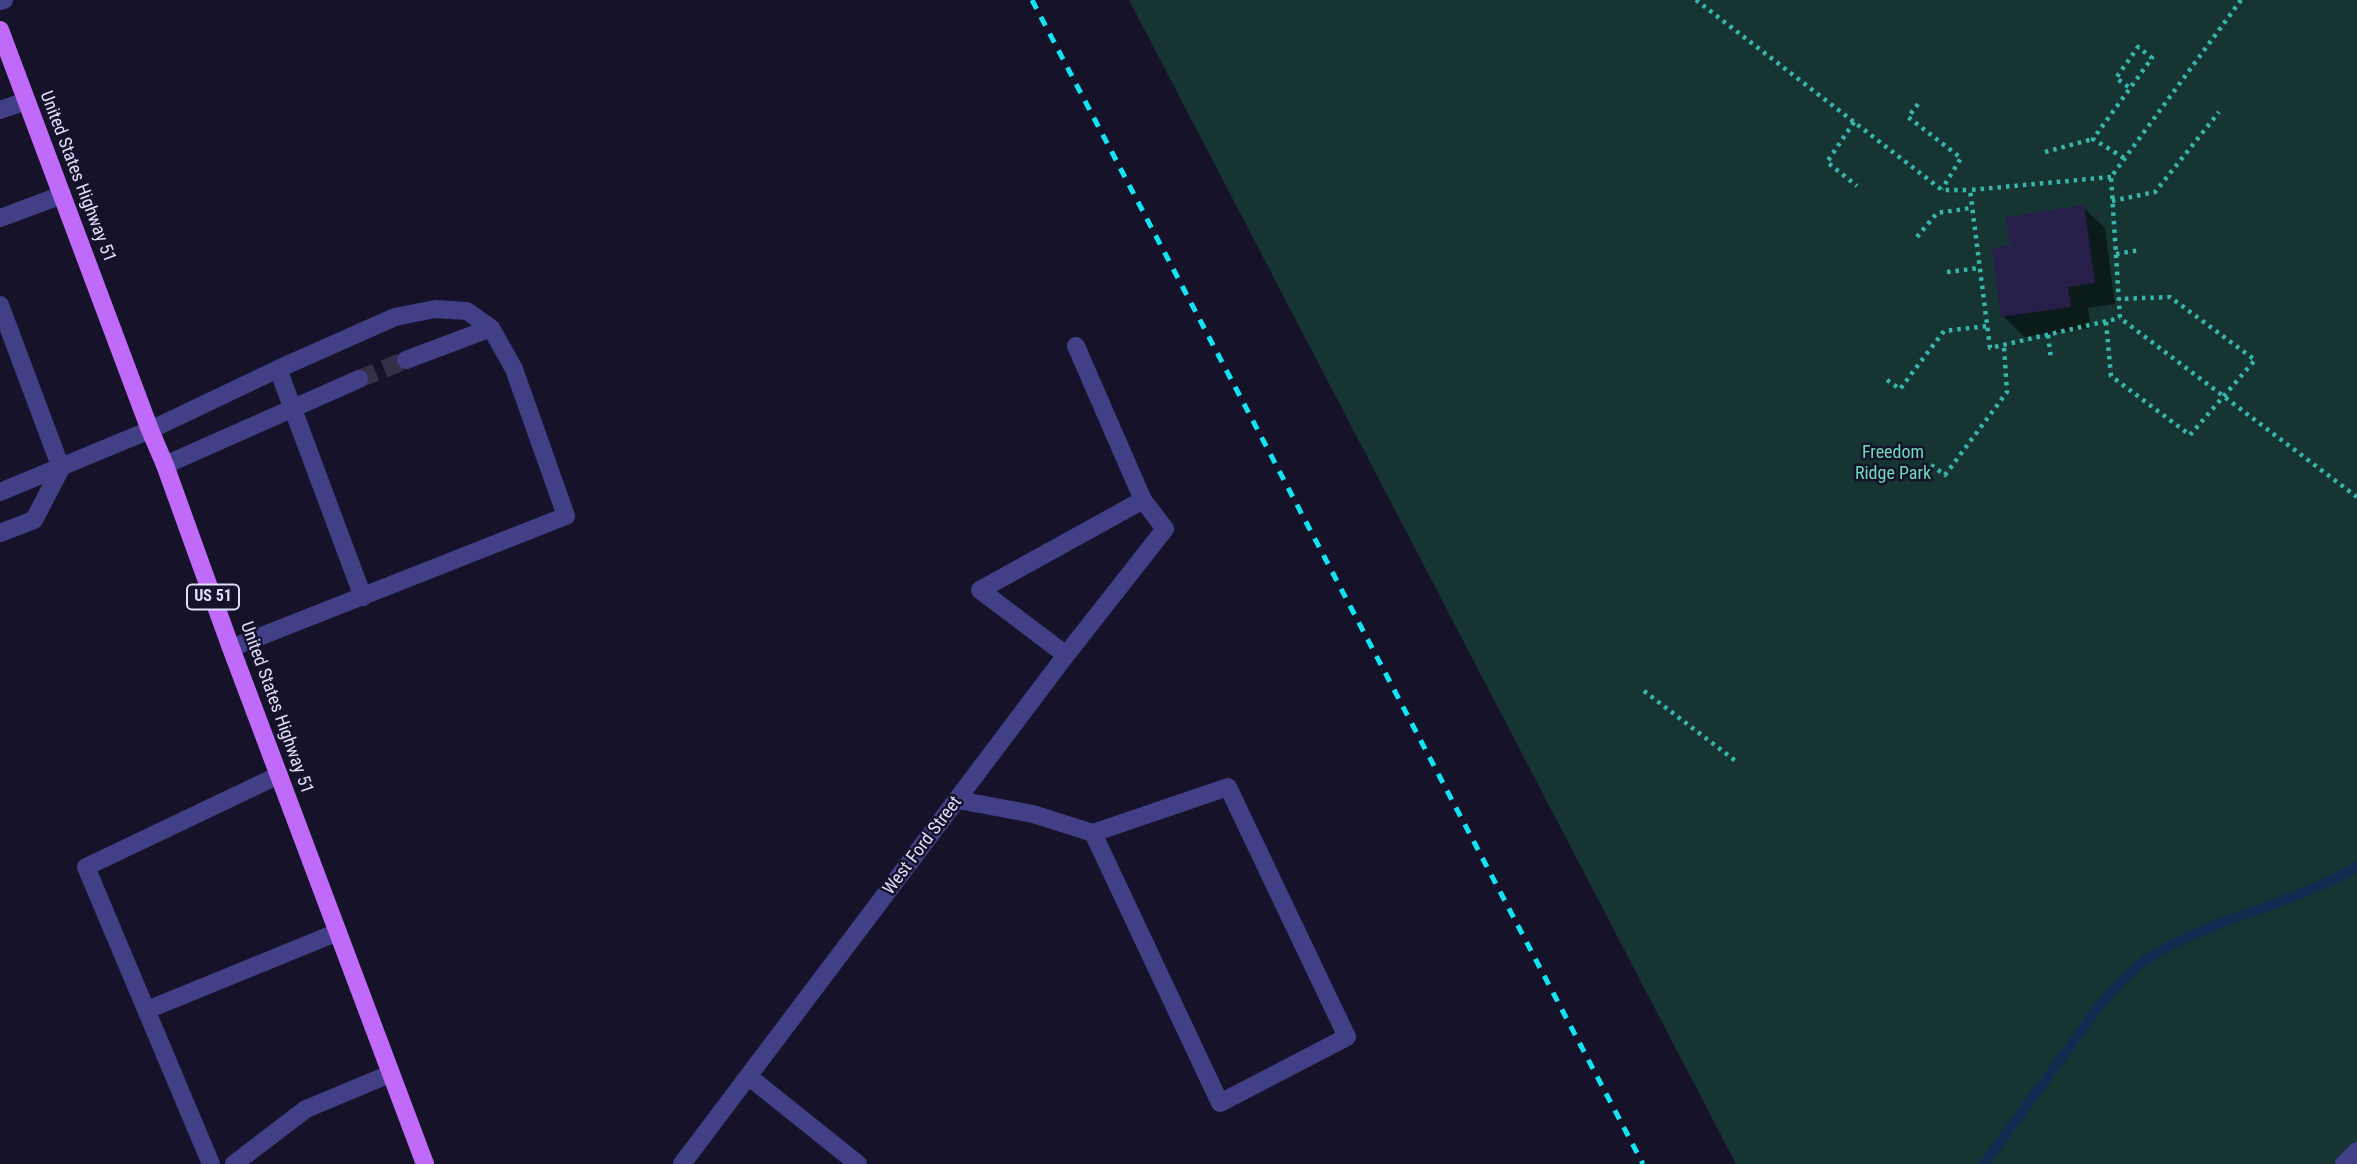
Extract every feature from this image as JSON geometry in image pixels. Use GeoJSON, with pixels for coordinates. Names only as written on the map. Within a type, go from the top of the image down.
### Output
{"type":"FeatureCollection","features":[{"type":"Feature","properties":{"kind":"main road","name":"United States Highway 51"},"geometry":{"type":"LineString","coordinates":[[0,30],[425,1164]]}},
{"type":"Feature","properties":{"kind":"street"},"geometry":{"type":"LineString","coordinates":[[0,110],[26,101]]}},
{"type":"Feature","properties":{"kind":"street"},"geometry":{"type":"LineString","coordinates":[[0,218],[62,195]]}},
{"type":"Feature","properties":{"kind":"street"},"geometry":{"type":"LineString","coordinates":[[0,305],[61,468],[34,520],[0,533]]}},
{"type":"Feature","properties":{"kind":"street"},"geometry":{"type":"LineString","coordinates":[[0,492],[150,430],[396,317],[435,309],[467,311],[491,328],[514,369],[566,516],[232,648]]}},
{"type":"Feature","properties":{"kind":"street"},"geometry":{"type":"LineString","coordinates":[[407,360],[491,328]]}},
{"type":"Feature","properties":{"kind":"street"},"geometry":{"type":"LineString","coordinates":[[1066,655],[980,590],[1143,500],[1076,346]]}},
{"type":"Feature","properties":{"kind":"street"},"geometry":{"type":"LineString","coordinates":[[278,369],[363,597]]}},
{"type":"Feature","properties":{"kind":"street"},"geometry":{"type":"LineString","coordinates":[[165,465],[359,379]]}},
{"type":"Feature","properties":{"kind":"street","name":"West Ford Street"},"geometry":{"type":"LineString","coordinates":[[682,1164],[1066,655],[1166,528],[1143,500]]}},
{"type":"Feature","properties":{"kind":"street"},"geometry":{"type":"LineString","coordinates":[[211,1164],[86,867],[279,775]]}},
{"type":"Feature","properties":{"kind":"street"},"geometry":{"type":"LineString","coordinates":[[957,800],[1033,814],[1093,833],[1228,787],[1347,1037],[1220,1103],[1093,833]]}},
{"type":"Feature","properties":{"kind":"street"},"geometry":{"type":"LineString","coordinates":[[147,1010],[338,932]]}},
{"type":"Feature","properties":{"kind":"street"},"geometry":{"type":"LineString","coordinates":[[234,1164],[306,1109],[390,1074]]}},
{"type":"Feature","properties":{"kind":"street"},"geometry":{"type":"LineString","coordinates":[[748,1076],[858,1164]]}},
{"type":"Feature","properties":{"kind":"street"},"geometry":{"type":"LineString","coordinates":[[2344,1164],[2357,1151]]}},
{"type":"Feature","properties":{"kind":"path"},"geometry":{"type":"LineString","coordinates":[[1696,0],[1942,190],[1970,190],[2111,177]]}},
{"type":"Feature","properties":{"kind":"path"},"geometry":{"type":"LineString","coordinates":[[2241,0],[2111,177],[2120,318],[2357,497]]}},
{"type":"Feature","properties":{"kind":"path"},"geometry":{"type":"LineString","coordinates":[[2045,152],[2093,139],[2152,58],[2138,47],[2116,78],[2130,88]]}},
{"type":"Feature","properties":{"kind":"path"},"geometry":{"type":"LineString","coordinates":[[1917,104],[1908,117],[1961,158],[1942,190]]}},
{"type":"Feature","properties":{"kind":"path"},"geometry":{"type":"LineString","coordinates":[[2112,201],[2155,192],[2219,112]]}},
{"type":"Feature","properties":{"kind":"path"},"geometry":{"type":"LineString","coordinates":[[1854,122],[1827,162],[1857,186]]}},
{"type":"Feature","properties":{"kind":"path"},"geometry":{"type":"LineString","coordinates":[[2093,139],[2124,158]]}},
{"type":"Feature","properties":{"kind":"path"},"geometry":{"type":"LineString","coordinates":[[1970,190],[1990,348],[2120,318]]}},
{"type":"Feature","properties":{"kind":"path"},"geometry":{"type":"LineString","coordinates":[[1917,237],[1937,214],[1971,208]]}},
{"type":"Feature","properties":{"kind":"path"},"geometry":{"type":"LineString","coordinates":[[2116,254],[2140,250]]}},
{"type":"Feature","properties":{"kind":"path"},"geometry":{"type":"LineString","coordinates":[[1947,272],[1979,268]]}},
{"type":"Feature","properties":{"kind":"path"},"geometry":{"type":"LineString","coordinates":[[2106,322],[2111,376],[2190,435],[2255,360],[2170,297],[2119,299]]}},
{"type":"Feature","properties":{"kind":"path"},"geometry":{"type":"LineString","coordinates":[[1887,380],[1900,389],[1944,331],[1988,326]]}},
{"type":"Feature","properties":{"kind":"path"},"geometry":{"type":"LineString","coordinates":[[2048,335],[2051,359]]}},
{"type":"Feature","properties":{"kind":"path"},"geometry":{"type":"LineString","coordinates":[[1931,465],[1945,475],[2007,392],[2004,346]]}},
{"type":"Feature","properties":{"kind":"path"},"geometry":{"type":"LineString","coordinates":[[1644,691],[1737,762]]}},
{"type":"Feature","properties":{"kind":"green space","name":"Freedom Ridge Park"},"geometry":{"type":"Polygon","coordinates":[[[1129,0],[2357,0],[2357,1164],[1736,1164],[1129,0]]]}},
{"type":"Feature","properties":{"kind":"building"},"geometry":{"type":"Polygon","coordinates":[[[2084,205],[2095,283],[2068,287],[2071,307],[2001,317],[1992,248],[2010,245],[2006,217],[2084,205]]]}},
{"type":"Feature","properties":{"kind":"waterway"},"geometry":{"type":"LineString","coordinates":[[1984,1164],[2104,1000],[2144,961],[2184,939],[2309,890],[2357,867]]}},
{"type":"Feature","properties":{"kind":"tunnel"},"geometry":{"type":"LineString","coordinates":[[359,379],[406,360]]}},
{"type":"Feature","properties":{"kind":"railway"},"geometry":{"type":"LineString","coordinates":[[1032,0],[1643,1164]]}}]}
